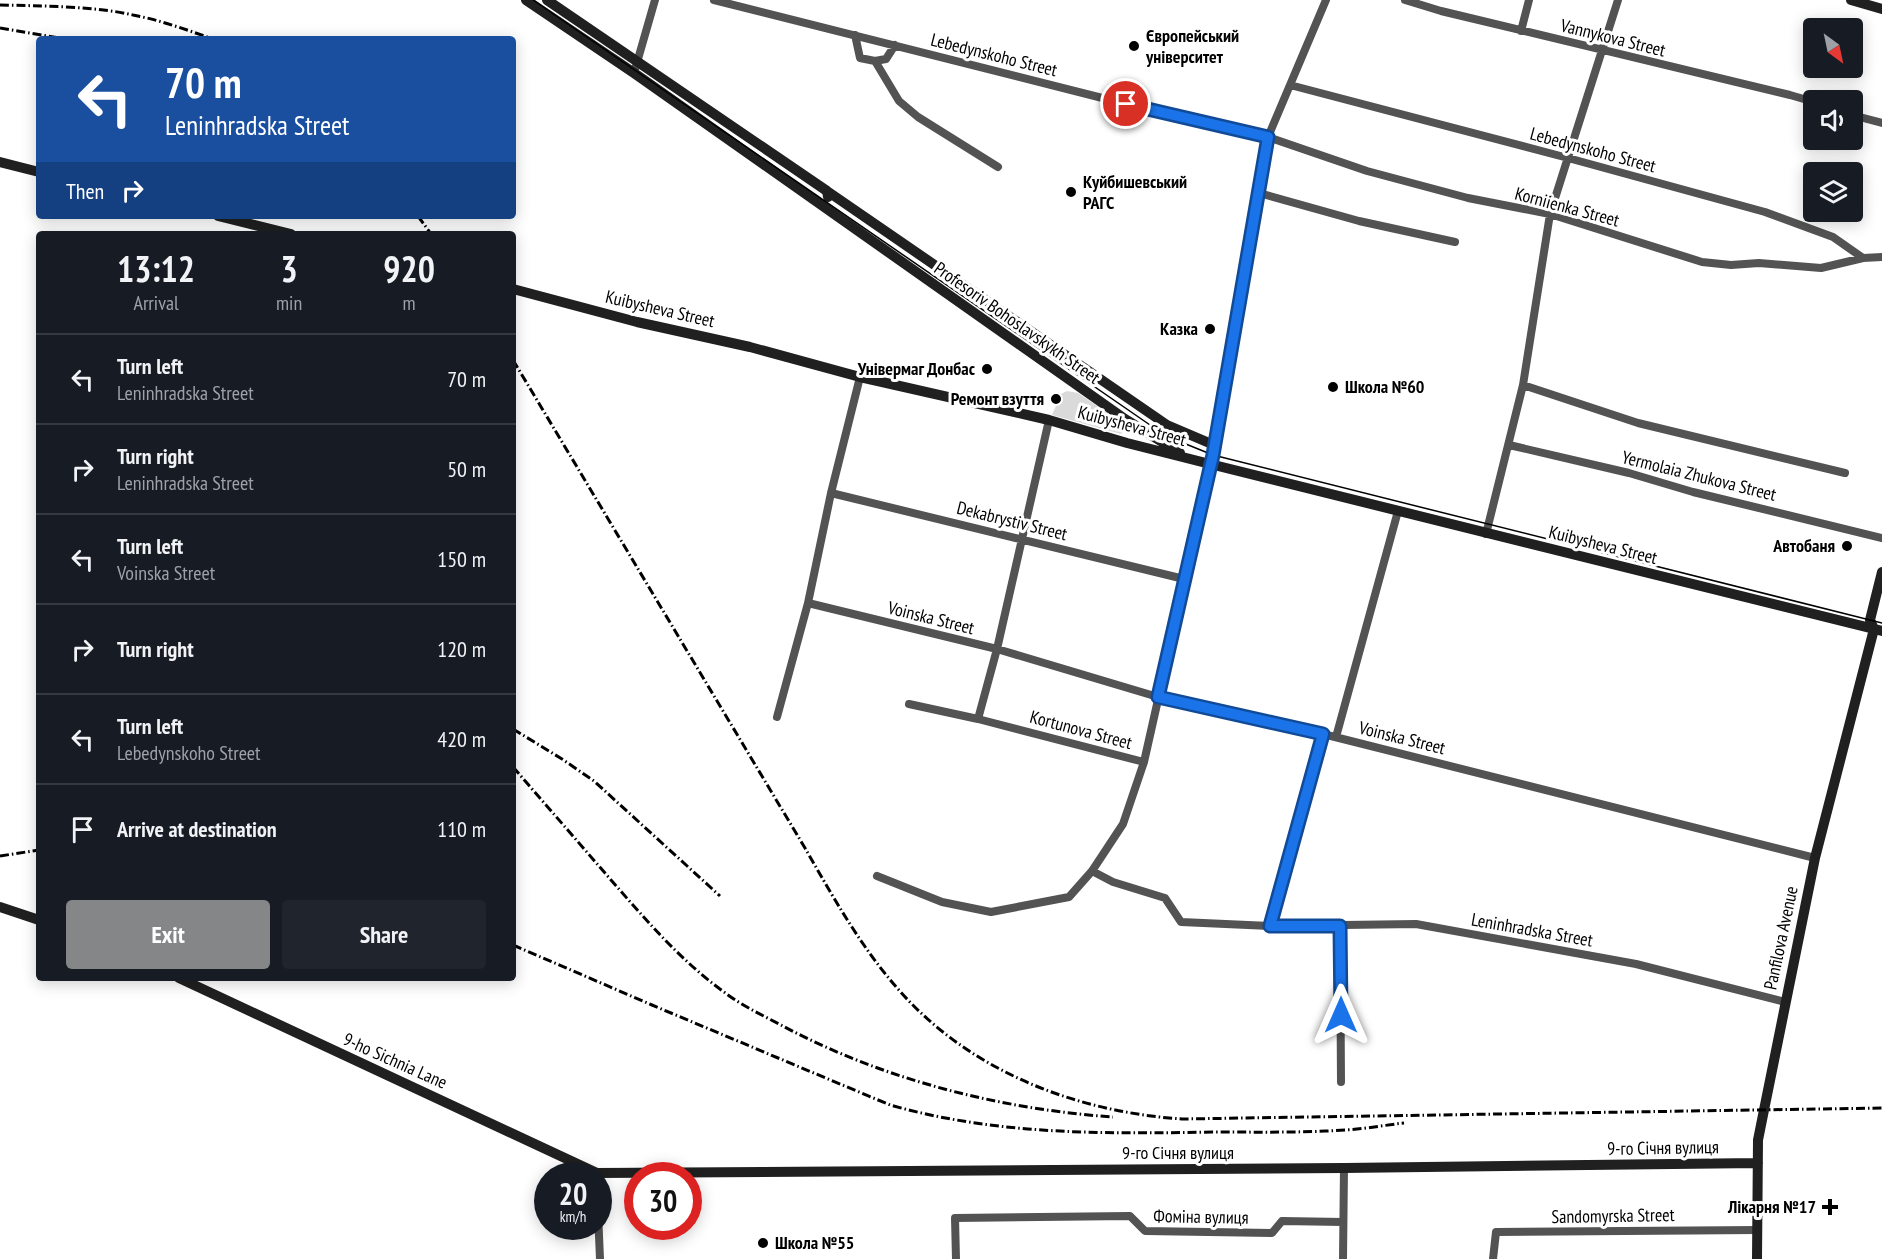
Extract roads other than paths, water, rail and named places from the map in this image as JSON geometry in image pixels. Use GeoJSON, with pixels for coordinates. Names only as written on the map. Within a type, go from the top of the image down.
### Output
{"type":"FeatureCollection","features":[{"type":"Feature","properties":{"kind":"street","name":"Profesoriv Bohoslavskykh Street"},"geometry":{"type":"LineString","coordinates":[[526,0],[826,191],[1167,425],[1214,445]]}},
{"type":"Feature","properties":{"kind":"street","name":"Profesoriv Bohoslavskykh Street"},"geometry":{"type":"LineString","coordinates":[[547,0],[830,212],[1125,419],[1188,458]]}},
{"type":"Feature","properties":{"kind":"street"},"geometry":{"type":"LineString","coordinates":[[636,68],[655,0]]}},
{"type":"Feature","properties":{"kind":"street","name":"Lebedynskoho Street"},"geometry":{"type":"LineString","coordinates":[[714,0],[1268,137]]}},
{"type":"Feature","properties":{"kind":"street"},"geometry":{"type":"LineString","coordinates":[[1144,762],[1214,445],[1268,137],[1326,0]]}},
{"type":"Feature","properties":{"kind":"street","name":"Vannykova Street"},"geometry":{"type":"LineString","coordinates":[[1405,0],[1521,31],[1803,99]]}},
{"type":"Feature","properties":{"kind":"street"},"geometry":{"type":"LineString","coordinates":[[1521,31],[1529,0]]}},
{"type":"Feature","properties":{"kind":"street"},"geometry":{"type":"LineString","coordinates":[[1486,534],[1523,385],[1550,214],[1618,0]]}},
{"type":"Feature","properties":{"kind":"street"},"geometry":{"type":"LineString","coordinates":[[1851,0],[1882,9]]}},
{"type":"Feature","properties":{"kind":"street"},"geometry":{"type":"LineString","coordinates":[[855,35],[861,58],[875,61],[886,59],[895,45]]}},
{"type":"Feature","properties":{"kind":"street"},"geometry":{"type":"LineString","coordinates":[[875,61],[899,101],[918,117],[998,167]]}},
{"type":"Feature","properties":{"kind":"street","name":"Lebedynskoho Street"},"geometry":{"type":"LineString","coordinates":[[1290,85],[1765,212],[1833,237],[1863,258]]}},
{"type":"Feature","properties":{"kind":"street"},"geometry":{"type":"LineString","coordinates":[[1863,118],[1882,123]]}},
{"type":"Feature","properties":{"kind":"street","name":"Korniienka Street"},"geometry":{"type":"LineString","coordinates":[[1268,137],[1366,171],[1468,198],[1550,214],[1702,262],[1731,266],[1759,263],[1821,268],[1863,258]]}},
{"type":"Feature","properties":{"kind":"street"},"geometry":{"type":"LineString","coordinates":[[0,162],[36,171]]}},
{"type":"Feature","properties":{"kind":"street"},"geometry":{"type":"LineString","coordinates":[[826,191],[830,212]]}},
{"type":"Feature","properties":{"kind":"street"},"geometry":{"type":"LineString","coordinates":[[1259,193],[1359,221],[1455,242]]}},
{"type":"Feature","properties":{"kind":"street"},"geometry":{"type":"LineString","coordinates":[[230,219],[279,231]]}},
{"type":"Feature","properties":{"kind":"street"},"geometry":{"type":"LineString","coordinates":[[1863,258],[1882,257]]}},
{"type":"Feature","properties":{"kind":"street","name":"Kuibysheva Street"},"geometry":{"type":"LineString","coordinates":[[516,290],[637,322],[750,347],[860,377],[1049,420],[1127,443],[1486,534],[1880,626]]}},
{"type":"Feature","properties":{"kind":"street"},"geometry":{"type":"LineString","coordinates":[[777,717],[808,603],[831,493],[860,377]]}},
{"type":"Feature","properties":{"kind":"street","name":"Yermolaia Zhukova Street"},"geometry":{"type":"LineString","coordinates":[[1523,385],[1638,423],[1845,473]]}},
{"type":"Feature","properties":{"kind":"street"},"geometry":{"type":"LineString","coordinates":[[978,719],[997,649],[1049,420]]}},
{"type":"Feature","properties":{"kind":"street","name":"Yermolaia Zhukova Street"},"geometry":{"type":"LineString","coordinates":[[1509,445],[1882,538]]}},
{"type":"Feature","properties":{"kind":"street","name":"Dekabrystiv Street"},"geometry":{"type":"LineString","coordinates":[[831,493],[1185,579]]}},
{"type":"Feature","properties":{"kind":"street"},"geometry":{"type":"LineString","coordinates":[[1336,737],[1398,511]]}},
{"type":"Feature","properties":{"kind":"street","name":"Panfilova Avenue"},"geometry":{"type":"LineString","coordinates":[[1757,1259],[1758,1140],[1815,858],[1880,626],[1870,620],[1882,572]]}},
{"type":"Feature","properties":{"kind":"street","name":"Voinska Street"},"geometry":{"type":"LineString","coordinates":[[808,603],[997,649],[1158,697],[1336,737],[1815,858]]}},
{"type":"Feature","properties":{"kind":"street","name":"Kortunova Street"},"geometry":{"type":"LineString","coordinates":[[877,876],[942,902],[991,912],[1069,897],[1092,871],[1123,824],[1144,762],[978,719],[909,704]]}},
{"type":"Feature","properties":{"kind":"street"},"geometry":{"type":"LineString","coordinates":[[1270,926],[1323,734]]}},
{"type":"Feature","properties":{"kind":"street","name":"Leninhradska Street"},"geometry":{"type":"LineString","coordinates":[[1092,871],[1113,882],[1165,898],[1181,922],[1270,926],[1416,924],[1636,964],[1785,1002]]}},
{"type":"Feature","properties":{"kind":"street"},"geometry":{"type":"LineString","coordinates":[[0,907],[36,919]]}},
{"type":"Feature","properties":{"kind":"street"},"geometry":{"type":"LineString","coordinates":[[1340,926],[1341,1082]]}},
{"type":"Feature","properties":{"kind":"street","name":"9-ho Sichnia Lane"},"geometry":{"type":"LineString","coordinates":[[185,981],[571,1162]]}},
{"type":"Feature","properties":{"kind":"street","name":"9-го Січня вулиця"},"geometry":{"type":"LineString","coordinates":[[612,1174],[1758,1163]]}},
{"type":"Feature","properties":{"kind":"street"},"geometry":{"type":"LineString","coordinates":[[1343,1259],[1344,1168]]}},
{"type":"Feature","properties":{"kind":"street","name":"Фоміна вулиця"},"geometry":{"type":"LineString","coordinates":[[956,1259],[955,1218],[1130,1216],[1145,1231],[1272,1233],[1281,1221],[1344,1222]]}},
{"type":"Feature","properties":{"kind":"street","name":"Sandomyrska Street"},"geometry":{"type":"LineString","coordinates":[[1493,1259],[1496,1232],[1758,1230]]}},
{"type":"Feature","properties":{"kind":"street"},"geometry":{"type":"LineString","coordinates":[[599,1240],[600,1259]]}},
{"type":"Feature","properties":{"kind":"tram line"},"geometry":{"type":"LineString","coordinates":[[533,0],[1166,436],[1213,455],[1882,623]]}},
{"type":"Feature","properties":{"kind":"railway"},"geometry":{"type":"LineString","coordinates":[[0,5],[67,7],[118,12],[163,22],[204,36]]}},
{"type":"Feature","properties":{"kind":"railway"},"geometry":{"type":"LineString","coordinates":[[0,28],[48,36]]}},
{"type":"Feature","properties":{"kind":"railway"},"geometry":{"type":"LineString","coordinates":[[420,219],[429,231]]}},
{"type":"Feature","properties":{"kind":"railway"},"geometry":{"type":"LineString","coordinates":[[516,365],[860,939],[898,989],[926,1018],[957,1043],[991,1064],[1027,1082],[1064,1096],[1142,1115],[1182,1119],[1882,1108]]}},
{"type":"Feature","properties":{"kind":"railway"},"geometry":{"type":"LineString","coordinates":[[516,731],[594,781],[720,896]]}},
{"type":"Feature","properties":{"kind":"railway"},"geometry":{"type":"LineString","coordinates":[[516,770],[664,939],[693,967],[730,997],[818,1043],[858,1061],[899,1075],[984,1099],[1027,1107],[1113,1117]]}},
{"type":"Feature","properties":{"kind":"railway"},"geometry":{"type":"LineString","coordinates":[[0,856],[36,850]]}},
{"type":"Feature","properties":{"kind":"railway"},"geometry":{"type":"LineString","coordinates":[[516,946],[890,1105],[930,1115],[1010,1127],[1131,1133],[1312,1132],[1404,1123]]}},
{"type":"Feature","properties":{"kind":"place","name":"Європейський університет"},"geometry":{"type":"Point","coordinates":[1134,46]}},
{"type":"Feature","properties":{"kind":"place","name":"Куйбишевський РАГС"},"geometry":{"type":"Point","coordinates":[1071,192]}},
{"type":"Feature","properties":{"kind":"place","name":"Казка"},"geometry":{"type":"Point","coordinates":[1210,329]}},
{"type":"Feature","properties":{"kind":"place","name":"Універмаг Донбас"},"geometry":{"type":"Point","coordinates":[987,369]}},
{"type":"Feature","properties":{"kind":"place","name":"Школа №60"},"geometry":{"type":"Point","coordinates":[1333,387]}},
{"type":"Feature","properties":{"kind":"place","name":"Ремонт взуття"},"geometry":{"type":"Point","coordinates":[1056,399]}},
{"type":"Feature","properties":{"kind":"place","name":"Автобаня"},"geometry":{"type":"Point","coordinates":[1847,546]}},
{"type":"Feature","properties":{"kind":"place","name":"Лікарня №17"},"geometry":{"type":"Point","coordinates":[1830,1207]}},
{"type":"Feature","properties":{"kind":"place","name":"Школа №55"},"geometry":{"type":"Point","coordinates":[763,1243]}}]}
